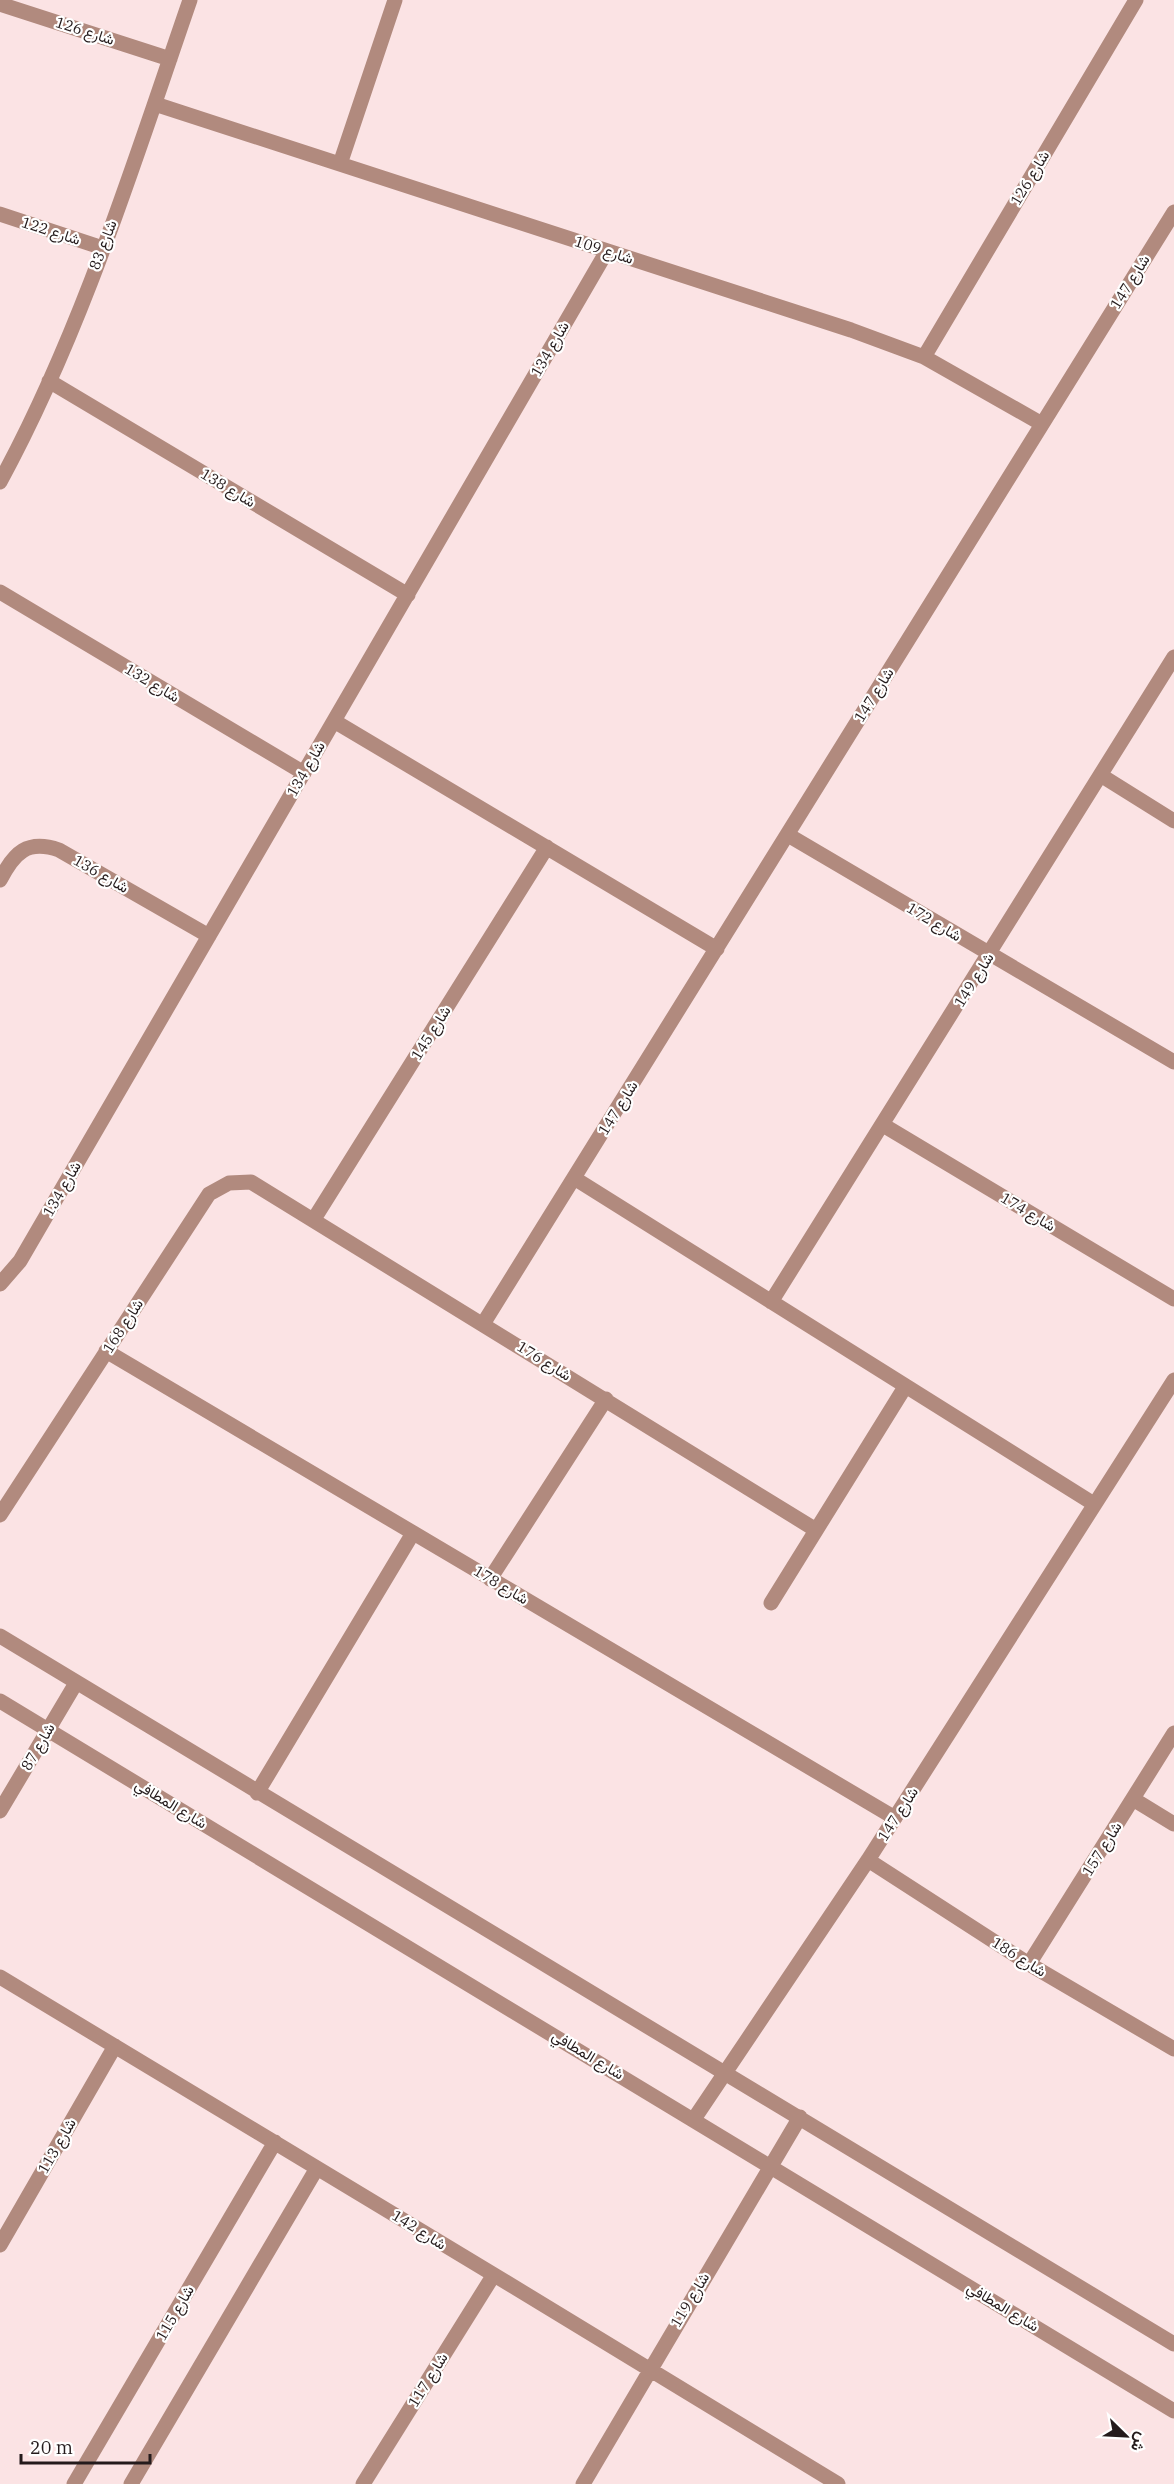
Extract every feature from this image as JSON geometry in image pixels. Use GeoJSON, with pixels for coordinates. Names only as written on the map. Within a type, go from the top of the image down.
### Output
{"type":"FeatureCollection","features":[{"type":"Feature","properties":{"kind":"street","name":"شارع 83"},"geometry":{"type":"LineString","coordinates":[[0,482],[49,381],[103,248],[190,0]]}},
{"type":"Feature","properties":{"kind":"street"},"geometry":{"type":"LineString","coordinates":[[340,164],[395,0]]}},
{"type":"Feature","properties":{"kind":"street","name":"شارع 126"},"geometry":{"type":"LineString","coordinates":[[924,357],[1136,0]]}},
{"type":"Feature","properties":{"kind":"street","name":"شارع 126"},"geometry":{"type":"LineString","coordinates":[[0,4],[170,59]]}},
{"type":"Feature","properties":{"kind":"street","name":"شارع 109"},"geometry":{"type":"LineString","coordinates":[[155,104],[924,357],[984,388],[1042,424]]}},
{"type":"Feature","properties":{"kind":"street","name":"شارع 122"},"geometry":{"type":"LineString","coordinates":[[0,214],[103,248]]}},
{"type":"Feature","properties":{"kind":"street","name":"شارع 147"},"geometry":{"type":"LineString","coordinates":[[483,1324],[1172,218]]}},
{"type":"Feature","properties":{"kind":"street","name":"شارع 134"},"geometry":{"type":"LineString","coordinates":[[0,1284],[20,1261],[607,251]]}},
{"type":"Feature","properties":{"kind":"street","name":"شارع 138"},"geometry":{"type":"LineString","coordinates":[[49,381],[408,595]]}},
{"type":"Feature","properties":{"kind":"street","name":"شارع 132"},"geometry":{"type":"LineString","coordinates":[[0,592],[304,773]]}},
{"type":"Feature","properties":{"kind":"street","name":"شارع 149"},"geometry":{"type":"LineString","coordinates":[[771,1302],[1102,776],[1174,657]]}},
{"type":"Feature","properties":{"kind":"street"},"geometry":{"type":"LineString","coordinates":[[334,721],[717,949]]}},
{"type":"Feature","properties":{"kind":"street"},"geometry":{"type":"LineString","coordinates":[[1102,776],[1174,821]]}},
{"type":"Feature","properties":{"kind":"street","name":"شارع 172"},"geometry":{"type":"LineString","coordinates":[[788,835],[1174,1062]]}},
{"type":"Feature","properties":{"kind":"street","name":"شارع 136"},"geometry":{"type":"LineString","coordinates":[[0,880],[17,854],[29,846],[45,845],[59,850],[209,936]]}},
{"type":"Feature","properties":{"kind":"street","name":"شارع 145"},"geometry":{"type":"LineString","coordinates":[[314,1219],[547,848]]}},
{"type":"Feature","properties":{"kind":"street","name":"شارع 174"},"geometry":{"type":"LineString","coordinates":[[883,1125],[1173,1295]]}},
{"type":"Feature","properties":{"kind":"street"},"geometry":{"type":"LineString","coordinates":[[574,1178],[1094,1504]]}},
{"type":"Feature","properties":{"kind":"street","name":"شارع 168"},"geometry":{"type":"LineString","coordinates":[[0,1515],[209,1194],[229,1183],[251,1182],[271,1193]]}},
{"type":"Feature","properties":{"kind":"street","name":"شارع 176"},"geometry":{"type":"LineString","coordinates":[[271,1193],[816,1530]]}},
{"type":"Feature","properties":{"kind":"street","name":"شارع 178"},"geometry":{"type":"LineString","coordinates":[[106,1351],[896,1818]]}},
{"type":"Feature","properties":{"kind":"street","name":"شارع 147"},"geometry":{"type":"LineString","coordinates":[[694,2119],[896,1818],[1174,1380]]}},
{"type":"Feature","properties":{"kind":"street"},"geometry":{"type":"LineString","coordinates":[[771,1603],[905,1387]]}},
{"type":"Feature","properties":{"kind":"street"},"geometry":{"type":"LineString","coordinates":[[490,1579],[606,1399]]}},
{"type":"Feature","properties":{"kind":"street"},"geometry":{"type":"LineString","coordinates":[[257,1793],[413,1533]]}},
{"type":"Feature","properties":{"kind":"street"},"geometry":{"type":"LineString","coordinates":[[0,1636],[1174,2344]]}},
{"type":"Feature","properties":{"kind":"street","name":"شارع 87"},"geometry":{"type":"LineString","coordinates":[[0,1811],[76,1683]]}},
{"type":"Feature","properties":{"kind":"street","name":"شارع المطافي"},"geometry":{"type":"LineString","coordinates":[[0,1701],[1174,2411]]}},
{"type":"Feature","properties":{"kind":"street","name":"شارع 157"},"geometry":{"type":"LineString","coordinates":[[1029,1965],[1174,1732]]}},
{"type":"Feature","properties":{"kind":"street"},"geometry":{"type":"LineString","coordinates":[[1133,1799],[1174,1824]]}},
{"type":"Feature","properties":{"kind":"street","name":"شارع 186"},"geometry":{"type":"LineString","coordinates":[[868,1860],[1029,1965],[1174,2049]]}},
{"type":"Feature","properties":{"kind":"street","name":"شارع 142"},"geometry":{"type":"LineString","coordinates":[[0,1977],[493,2276],[650,2367],[817,2479],[838,2484]]}},
{"type":"Feature","properties":{"kind":"street","name":"شارع 113"},"geometry":{"type":"LineString","coordinates":[[0,2245],[115,2046]]}},
{"type":"Feature","properties":{"kind":"street","name":"شارع 119"},"geometry":{"type":"LineString","coordinates":[[583,2484],[650,2367],[800,2117]]}},
{"type":"Feature","properties":{"kind":"street","name":"شارع 115"},"geometry":{"type":"LineString","coordinates":[[74,2484],[275,2142]]}},
{"type":"Feature","properties":{"kind":"street"},"geometry":{"type":"LineString","coordinates":[[132,2484],[317,2168]]}},
{"type":"Feature","properties":{"kind":"street","name":"شارع 117"},"geometry":{"type":"LineString","coordinates":[[363,2484],[493,2276]]}}]}
